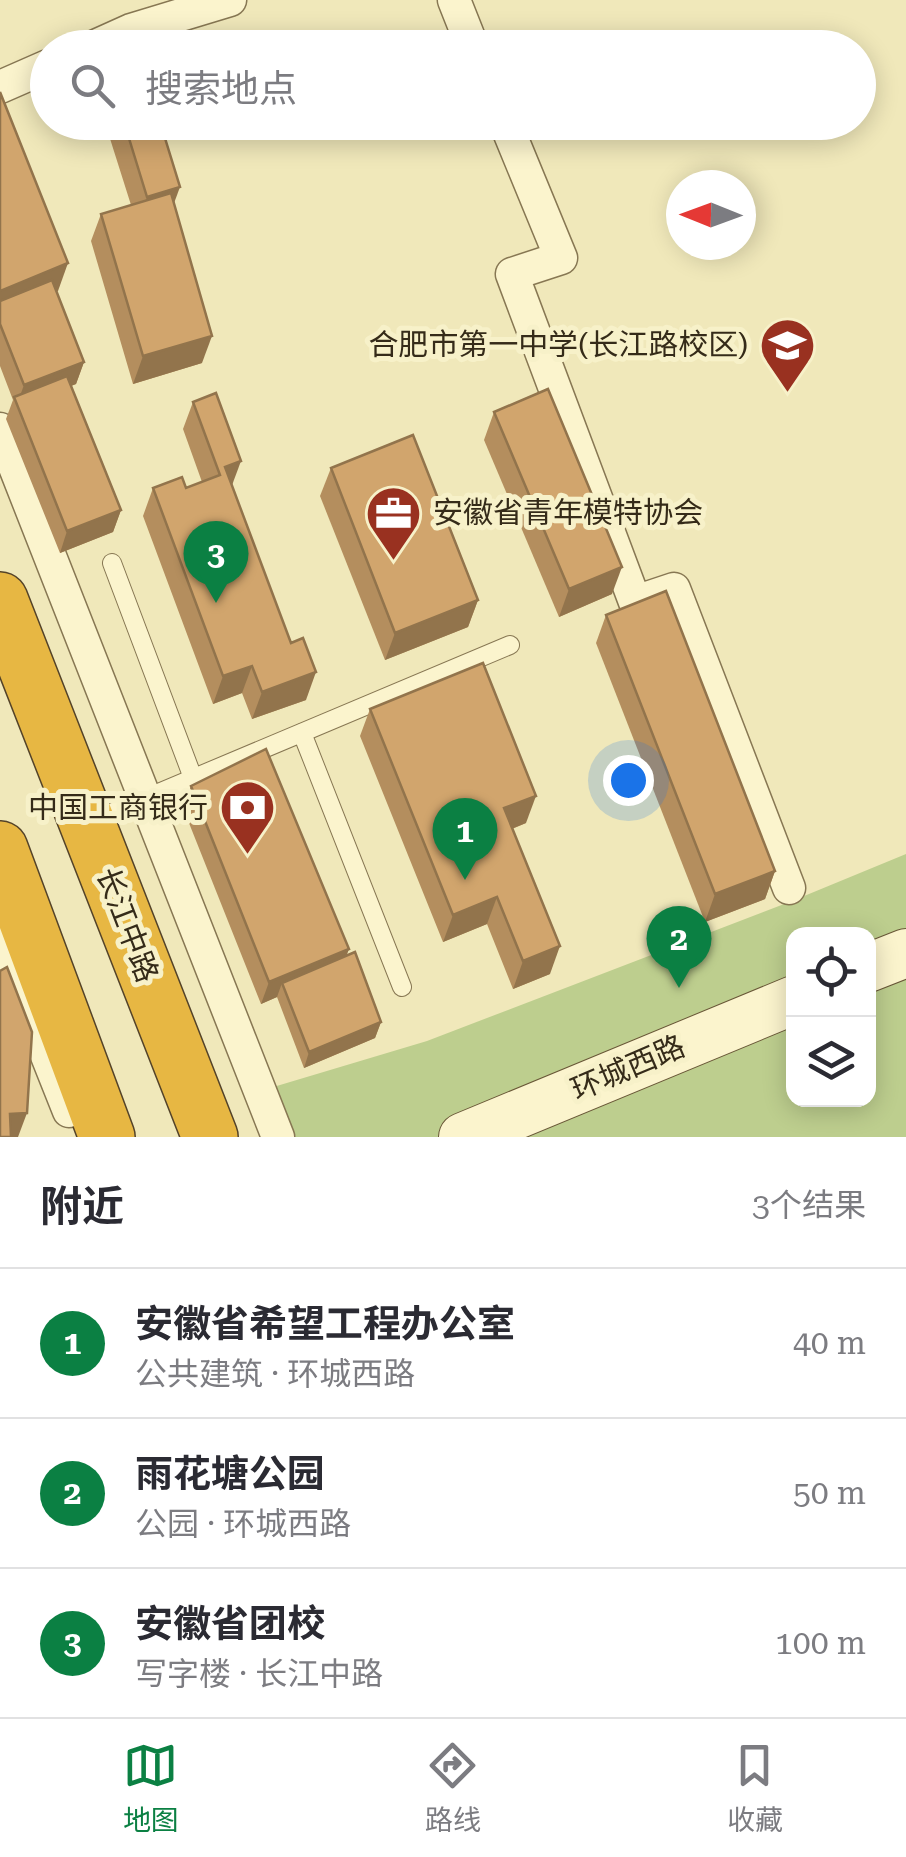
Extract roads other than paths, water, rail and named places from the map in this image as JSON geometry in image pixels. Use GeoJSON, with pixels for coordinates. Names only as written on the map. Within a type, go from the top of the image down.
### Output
{"type":"FeatureCollection","features":[{"type":"Feature","properties":{"kind":"highway","name":"长江中路"},"geometry":{"type":"LineString","coordinates":[[0,600],[210,1137]]}},
{"type":"Feature","properties":{"kind":"highway"},"geometry":{"type":"LineString","coordinates":[[0,849],[107,1137]]}},
{"type":"Feature","properties":{"kind":"street"},"geometry":{"type":"LineString","coordinates":[[131,30],[230,0]]}},
{"type":"Feature","properties":{"kind":"street"},"geometry":{"type":"LineString","coordinates":[[454,0],[466,30]]}},
{"type":"Feature","properties":{"kind":"street"},"geometry":{"type":"LineString","coordinates":[[0,87],[30,74]]}},
{"type":"Feature","properties":{"kind":"street"},"geometry":{"type":"LineString","coordinates":[[512,140],[561,258],[512,274],[635,602],[674,588],[788,888]]}},
{"type":"Feature","properties":{"kind":"street"},"geometry":{"type":"LineString","coordinates":[[0,429],[278,1137]]}},
{"type":"Feature","properties":{"kind":"street"},"geometry":{"type":"LineString","coordinates":[[0,938],[80,1137]]}},
{"type":"Feature","properties":{"kind":"street"},"geometry":{"type":"LineString","coordinates":[[876,965],[906,953]]}},
{"type":"Feature","properties":{"kind":"street","name":"环城西路"},"geometry":{"type":"LineString","coordinates":[[463,1137],[786,1003]]}},
{"type":"Feature","properties":{"kind":"lane"},"geometry":{"type":"LineString","coordinates":[[112,563],[193,778]]}},
{"type":"Feature","properties":{"kind":"lane"},"geometry":{"type":"LineString","coordinates":[[87,823],[510,645]]}},
{"type":"Feature","properties":{"kind":"lane"},"geometry":{"type":"LineString","coordinates":[[302,733],[402,987]]}},
{"type":"Feature","properties":{"kind":"place","name":"合肥市第一中学(长江路校区)"},"geometry":{"type":"Point","coordinates":[787,394]}},
{"type":"Feature","properties":{"kind":"place","name":"安徽省青年模特协会"},"geometry":{"type":"Point","coordinates":[394,562]}},
{"type":"Feature","properties":{"kind":"place","name":"安徽省团校"},"geometry":{"type":"Point","coordinates":[216,603]}},
{"type":"Feature","properties":{"kind":"place","name":"中国工商银行"},"geometry":{"type":"Point","coordinates":[247,857]}},
{"type":"Feature","properties":{"kind":"place","name":"安徽省希望工程办公室"},"geometry":{"type":"Point","coordinates":[465,880]}},
{"type":"Feature","properties":{"kind":"place","name":"雨花塘公园"},"geometry":{"type":"Point","coordinates":[679,988]}}]}
